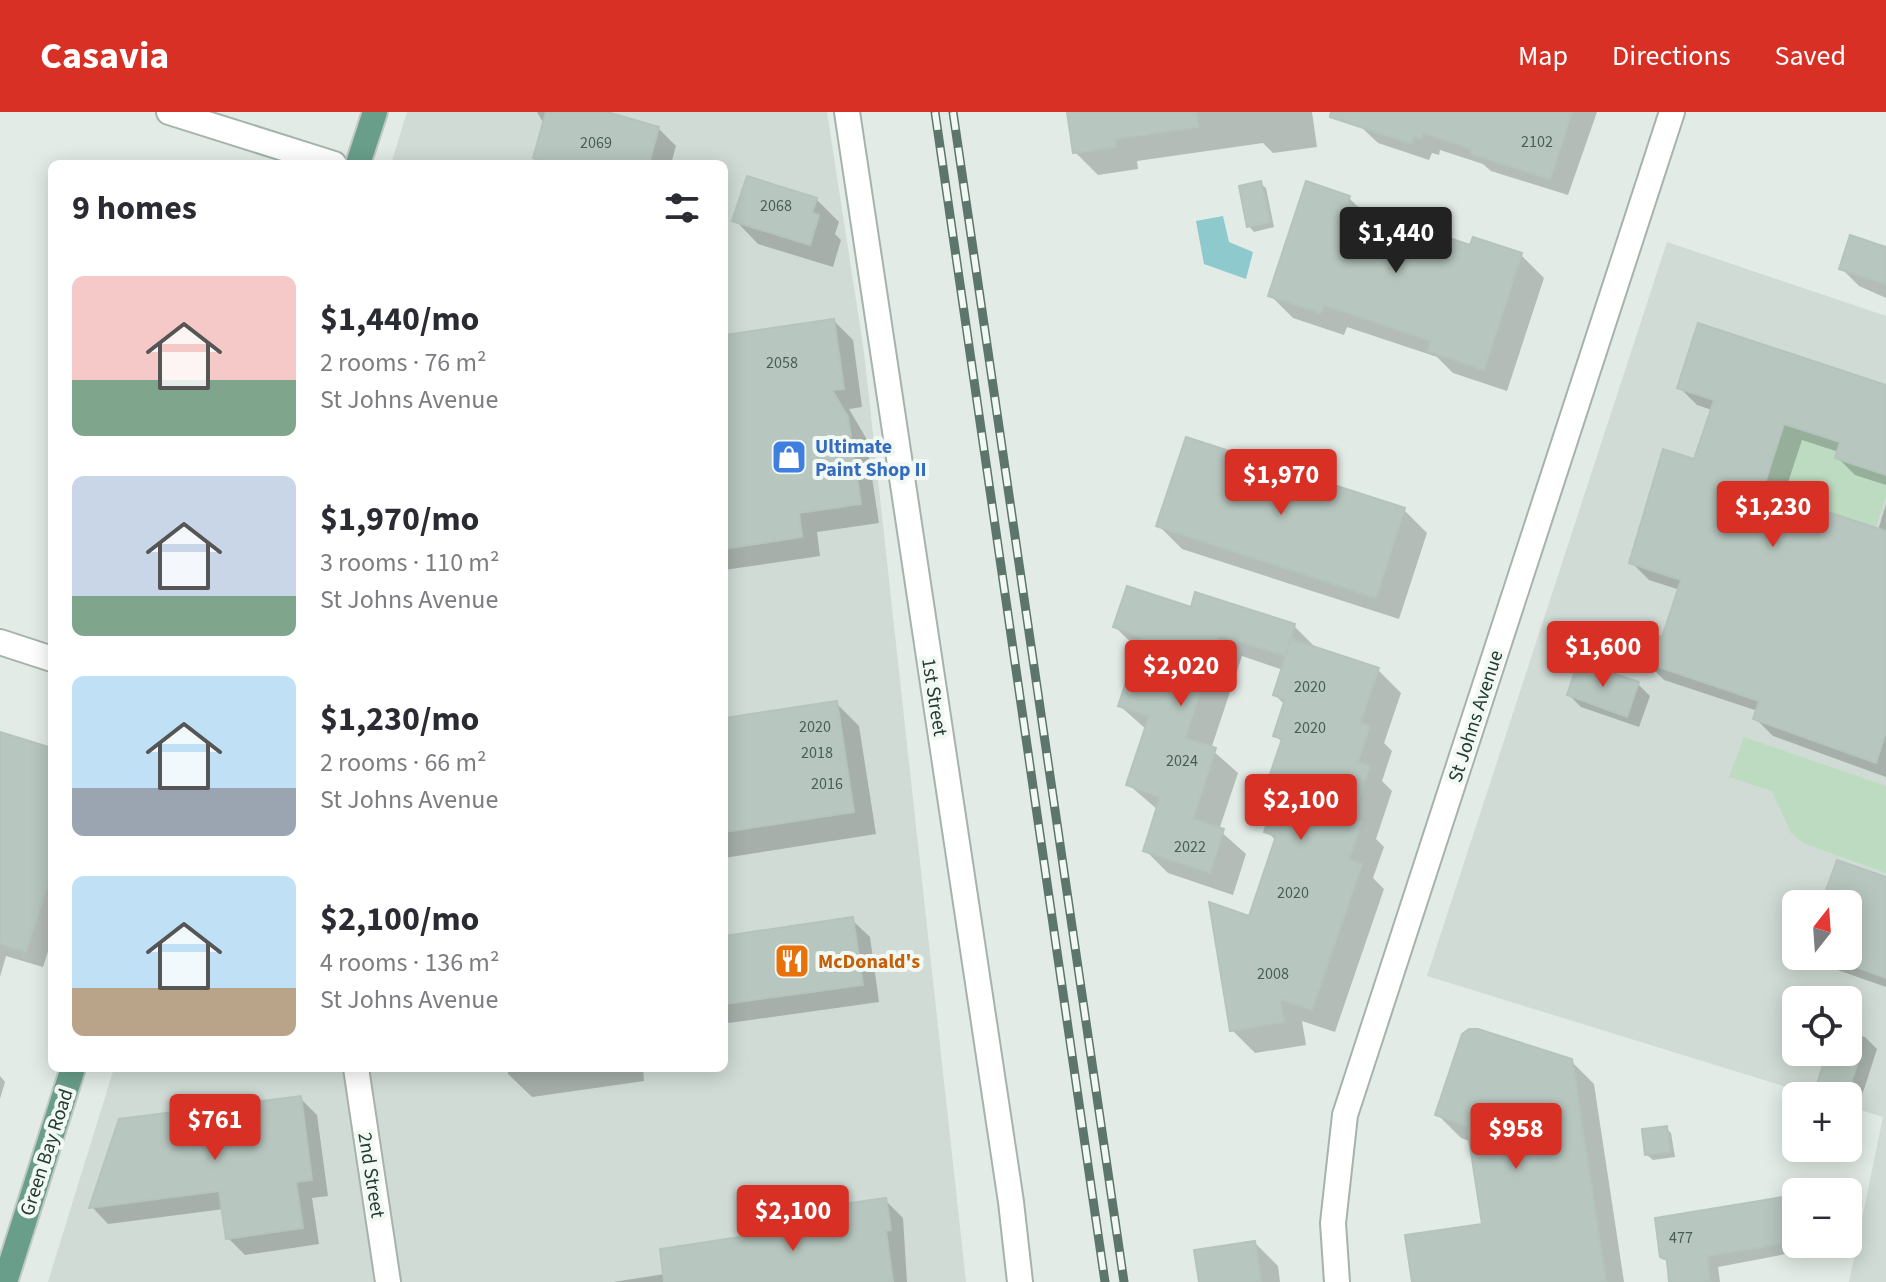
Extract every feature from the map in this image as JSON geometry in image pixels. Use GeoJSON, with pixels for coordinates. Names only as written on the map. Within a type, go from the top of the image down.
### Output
{"type":"FeatureCollection","features":[{"type":"Feature","properties":{"kind":"main road"},"geometry":{"type":"LineString","coordinates":[[359,160],[375,112]]}},
{"type":"Feature","properties":{"kind":"main road","name":"Green Bay Road"},"geometry":{"type":"LineString","coordinates":[[5,1282],[72,1072]]}},
{"type":"Feature","properties":{"kind":"street"},"geometry":{"type":"LineString","coordinates":[[169,112],[321,160]]}},
{"type":"Feature","properties":{"kind":"street","name":"1st Street"},"geometry":{"type":"LineString","coordinates":[[847,112],[1011,1202],[1020,1282]]}},
{"type":"Feature","properties":{"kind":"street","name":"St Johns Avenue"},"geometry":{"type":"LineString","coordinates":[[1337,1282],[1333,1223],[1345,1115],[1672,112]]}},
{"type":"Feature","properties":{"kind":"street"},"geometry":{"type":"LineString","coordinates":[[0,642],[48,658]]}},
{"type":"Feature","properties":{"kind":"street","name":"2nd Street"},"geometry":{"type":"LineString","coordinates":[[357,1072],[388,1282]]}},
{"type":"Feature","properties":{"kind":"shaded area"},"geometry":{"type":"Polygon","coordinates":[[[407,112],[827,112],[864,352],[966,1282],[48,1282],[113,1072],[728,1072],[728,160],[392,160],[407,112]]]}},
{"type":"Feature","properties":{"kind":"shaded area"},"geometry":{"type":"Polygon","coordinates":[[[1667,242],[1886,316],[1886,1282],[1849,1282],[1854,1258],[1862,1258],[1862,1219],[1883,1117],[1862,1110],[1862,1082],[1782,1082],[1782,1086],[1427,976],[1667,242]]]}},
{"type":"Feature","properties":{"kind":"green space"},"geometry":{"type":"Polygon","coordinates":[[[1784,424],[1840,442],[1835,458],[1886,470],[1886,497],[1876,527],[1825,511],[1819,528],[1738,502],[1766,480],[1784,424]]]}},
{"type":"Feature","properties":{"kind":"green space"},"geometry":{"type":"Polygon","coordinates":[[[1744,737],[1886,786],[1886,873],[1803,843],[1791,833],[1772,791],[1729,777],[1744,737]]]}},
{"type":"Feature","properties":{"kind":"water"},"geometry":{"type":"Polygon","coordinates":[[[1223,216],[1229,242],[1253,252],[1246,279],[1204,264],[1196,221],[1223,216]]]}},
{"type":"Feature","properties":{"kind":"building"},"geometry":{"type":"Polygon","coordinates":[[[546,112],[607,112],[659,127],[650,160],[533,158],[546,112]]]}},
{"type":"Feature","properties":{"kind":"building"},"geometry":{"type":"Polygon","coordinates":[[[1067,112],[1197,112],[1198,127],[1115,139],[1116,147],[1073,153],[1067,112]]]}},
{"type":"Feature","properties":{"kind":"building"},"geometry":{"type":"Polygon","coordinates":[[[1331,112],[1572,112],[1550,179],[1471,154],[1472,149],[1423,133],[1421,139],[1414,136],[1412,144],[1330,117],[1331,112]]]}},
{"type":"Feature","properties":{"kind":"building"},"geometry":{"type":"Polygon","coordinates":[[[747,176],[817,198],[812,213],[819,215],[810,245],[732,221],[747,176]]]}},
{"type":"Feature","properties":{"kind":"building"},"geometry":{"type":"Polygon","coordinates":[[[1261,181],[1270,222],[1247,227],[1239,186],[1261,181]]]}},
{"type":"Feature","properties":{"kind":"building"},"geometry":{"type":"Polygon","coordinates":[[[1306,181],[1350,196],[1347,204],[1470,245],[1473,237],[1522,253],[1484,370],[1428,351],[1431,341],[1324,305],[1321,313],[1268,296],[1306,181]]]}},
{"type":"Feature","properties":{"kind":"building"},"geometry":{"type":"Polygon","coordinates":[[[1850,235],[1886,247],[1886,284],[1839,269],[1850,235]]]}},
{"type":"Feature","properties":{"kind":"building","name":"Ultimate Paint Shop II"},"geometry":{"type":"Polygon","coordinates":[[[834,319],[844,389],[832,390],[848,417],[861,504],[799,513],[802,537],[728,548],[728,334],[834,319]]]}},
{"type":"Feature","properties":{"kind":"building"},"geometry":{"type":"Polygon","coordinates":[[[1698,323],[1886,385],[1886,475],[1835,458],[1840,442],[1784,424],[1757,508],[1819,528],[1825,511],[1886,531],[1886,732],[1876,763],[1753,719],[1759,701],[1644,662],[1653,634],[1662,637],[1681,580],[1629,563],[1663,449],[1694,459],[1714,400],[1677,388],[1698,323]]]}},
{"type":"Feature","properties":{"kind":"building"},"geometry":{"type":"Polygon","coordinates":[[[1186,437],[1405,508],[1376,598],[1156,526],[1186,437]]]}},
{"type":"Feature","properties":{"kind":"building"},"geometry":{"type":"Polygon","coordinates":[[[1127,586],[1191,607],[1195,592],[1295,624],[1285,656],[1219,635],[1185,738],[1216,748],[1193,819],[1224,829],[1210,873],[1143,851],[1160,797],[1126,785],[1149,716],[1118,706],[1141,637],[1113,627],[1127,586]]]}},
{"type":"Feature","properties":{"kind":"building"},"geometry":{"type":"Polygon","coordinates":[[[1291,639],[1379,668],[1360,723],[1370,726],[1358,762],[1370,766],[1352,819],[1362,822],[1349,859],[1362,864],[1312,1010],[1280,999],[1284,1022],[1230,1031],[1209,902],[1249,916],[1276,836],[1264,832],[1276,796],[1264,792],[1282,739],[1273,736],[1285,699],[1273,695],[1291,639]]]}},
{"type":"Feature","properties":{"kind":"building"},"geometry":{"type":"Polygon","coordinates":[[[1578,662],[1639,682],[1627,717],[1567,695],[1578,662]]]}},
{"type":"Feature","properties":{"kind":"building"},"geometry":{"type":"Polygon","coordinates":[[[837,701],[854,812],[728,831],[728,717],[837,701]]]}},
{"type":"Feature","properties":{"kind":"building"},"geometry":{"type":"Polygon","coordinates":[[[0,732],[48,747],[48,883],[26,952],[0,944],[0,732]]]}},
{"type":"Feature","properties":{"kind":"building"},"geometry":{"type":"Polygon","coordinates":[[[1837,860],[1886,877],[1886,978],[1862,969],[1862,890],[1826,890],[1837,860]]]}},
{"type":"Feature","properties":{"kind":"building","name":"McDonald's"},"geometry":{"type":"Polygon","coordinates":[[[853,917],[863,985],[728,1003],[728,935],[853,917]]]}},
{"type":"Feature","properties":{"kind":"building"},"geometry":{"type":"Polygon","coordinates":[[[1469,1029],[1478,1029],[1572,1059],[1606,1282],[1412,1282],[1405,1235],[1482,1224],[1467,1126],[1435,1115],[1462,1034],[1469,1029]]]}},
{"type":"Feature","properties":{"kind":"building"},"geometry":{"type":"Polygon","coordinates":[[[1823,1066],[1857,1066],[1851,1082],[1818,1082],[1823,1066]]]}},
{"type":"Feature","properties":{"kind":"building"},"geometry":{"type":"Polygon","coordinates":[[[301,1096],[312,1180],[296,1182],[303,1228],[226,1239],[219,1191],[89,1208],[119,1119],[301,1096]]]}},
{"type":"Feature","properties":{"kind":"building"},"geometry":{"type":"Polygon","coordinates":[[[1667,1126],[1670,1152],[1645,1155],[1642,1129],[1667,1126]]]}},
{"type":"Feature","properties":{"kind":"building"},"geometry":{"type":"Polygon","coordinates":[[[1782,1197],[1782,1243],[1707,1256],[1710,1282],[1669,1282],[1667,1260],[1660,1257],[1655,1218],[1782,1197]]]}},
{"type":"Feature","properties":{"kind":"building"},"geometry":{"type":"Polygon","coordinates":[[[886,1198],[891,1230],[886,1231],[893,1282],[664,1282],[660,1249],[845,1221],[843,1204],[886,1198]]]}},
{"type":"Feature","properties":{"kind":"building"},"geometry":{"type":"Polygon","coordinates":[[[1255,1241],[1261,1282],[1199,1282],[1194,1250],[1255,1241]]]}},
{"type":"Feature","properties":{"kind":"railway"},"geometry":{"type":"LineString","coordinates":[[935,112],[1105,1282]]}},
{"type":"Feature","properties":{"kind":"railway"},"geometry":{"type":"LineString","coordinates":[[953,112],[1124,1282]]}},
{"type":"Feature","properties":{"kind":"place","name":"Ultimate Paint Shop II"},"geometry":{"type":"Point","coordinates":[789,457]}},
{"type":"Feature","properties":{"kind":"place","name":"McDonald's"},"geometry":{"type":"Point","coordinates":[792,961]}}]}
